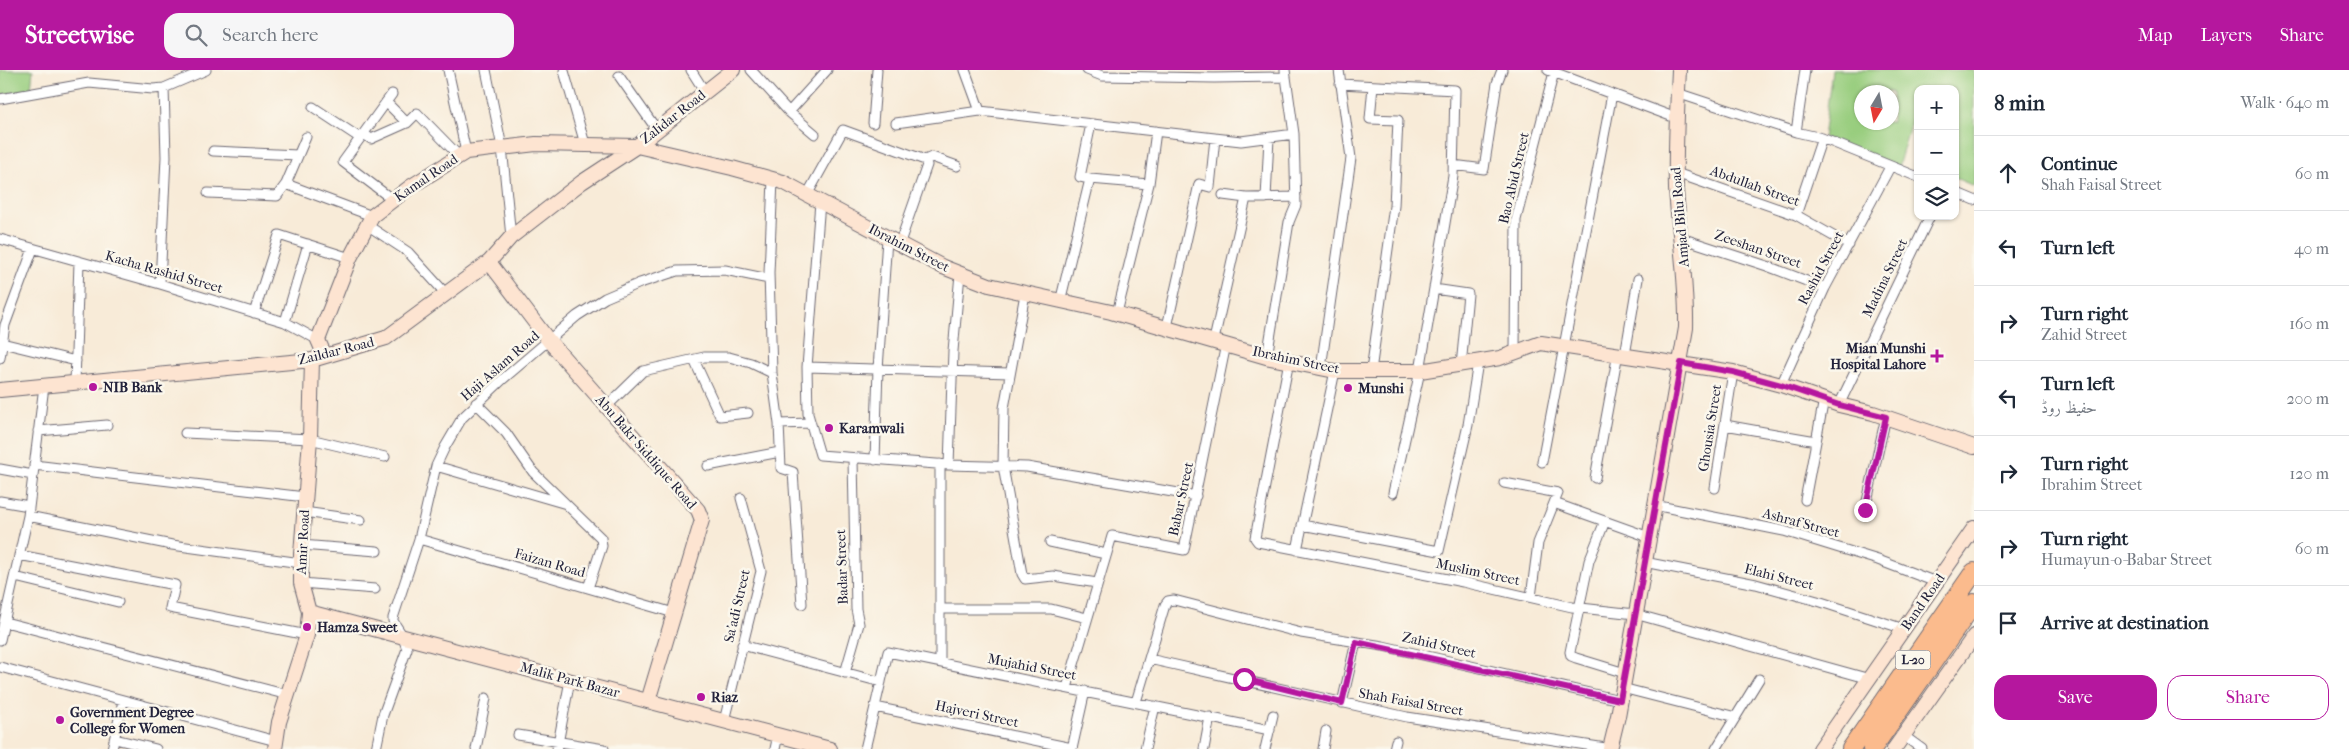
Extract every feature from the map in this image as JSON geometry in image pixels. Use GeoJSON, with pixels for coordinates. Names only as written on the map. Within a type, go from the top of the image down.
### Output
{"type":"FeatureCollection","features":[{"type":"Feature","properties":{"kind":"highway","name":"L-20"},"geometry":{"type":"LineString","coordinates":[[1852,749],[1974,572]]}},
{"type":"Feature","properties":{"kind":"highway","name":"L-20"},"geometry":{"type":"LineString","coordinates":[[1872,749],[1974,603]]}},
{"type":"Feature","properties":{"kind":"main road","name":"Zalidar Road"},"geometry":{"type":"LineString","coordinates":[[637,146],[733,70]]}},
{"type":"Feature","properties":{"kind":"main road","name":"Amjad Bilu Road"},"geometry":{"type":"LineString","coordinates":[[1611,749],[1686,328],[1687,298],[1676,173],[1676,118],[1679,70]]}},
{"type":"Feature","properties":{"kind":"main road","name":"Kamal Road"},"geometry":{"type":"LineString","coordinates":[[318,340],[350,258],[370,221],[410,187],[463,154],[502,147],[536,144],[637,146]]}},
{"type":"Feature","properties":{"kind":"main road","name":"Ibrahim Street"},"geometry":{"type":"LineString","coordinates":[[637,146],[677,154],[773,180],[807,195],[893,242],[960,274],[990,285],[1117,314],[1267,357],[1336,371],[1420,371],[1461,366],[1541,343],[1733,372],[1781,385],[1839,405],[1886,417],[1974,447]]}},
{"type":"Feature","properties":{"kind":"main road","name":"Zaildar Road"},"geometry":{"type":"LineString","coordinates":[[0,390],[319,358],[386,338],[489,262],[511,237],[582,182],[637,146]]}},
{"type":"Feature","properties":{"kind":"main road","name":"Abu Bakr Siddique Road"},"geometry":{"type":"LineString","coordinates":[[489,262],[549,341],[698,510],[702,520],[648,701]]}},
{"type":"Feature","properties":{"kind":"main road"},"geometry":{"type":"LineString","coordinates":[[318,340],[319,358]]}},
{"type":"Feature","properties":{"kind":"main road","name":"Amir Road"},"geometry":{"type":"LineString","coordinates":[[275,745],[279,722],[307,635],[309,612],[301,583],[301,544],[319,358]]}},
{"type":"Feature","properties":{"kind":"main road","name":"Band Road"},"geometry":{"type":"LineString","coordinates":[[1820,749],[1974,528]]}},
{"type":"Feature","properties":{"kind":"main road","name":"Malik Park Bazar"},"geometry":{"type":"LineString","coordinates":[[309,612],[724,721],[777,742],[830,749]]}},
{"type":"Feature","properties":{"kind":"main road"},"geometry":{"type":"LineString","coordinates":[[1894,749],[1974,636]]}},
{"type":"Feature","properties":{"kind":"street"},"geometry":{"type":"LineString","coordinates":[[0,98],[89,83],[153,89],[164,88],[206,70]]}},
{"type":"Feature","properties":{"kind":"street"},"geometry":{"type":"LineString","coordinates":[[448,70],[463,154]]}},
{"type":"Feature","properties":{"kind":"street"},"geometry":{"type":"LineString","coordinates":[[486,70],[502,147],[511,237]]}},
{"type":"Feature","properties":{"kind":"street"},"geometry":{"type":"LineString","coordinates":[[691,70],[706,92]]}},
{"type":"Feature","properties":{"kind":"street"},"geometry":{"type":"LineString","coordinates":[[751,70],[790,112],[815,134]]}},
{"type":"Feature","properties":{"kind":"street"},"geometry":{"type":"LineString","coordinates":[[790,112],[828,70]]}},
{"type":"Feature","properties":{"kind":"street"},"geometry":{"type":"LineString","coordinates":[[873,123],[877,70]]}},
{"type":"Feature","properties":{"kind":"street"},"geometry":{"type":"LineString","coordinates":[[966,70],[980,111]]}},
{"type":"Feature","properties":{"kind":"street"},"geometry":{"type":"LineString","coordinates":[[1087,70],[1102,76],[1285,73],[1294,134],[1296,205],[1289,222],[1267,357]]}},
{"type":"Feature","properties":{"kind":"street"},"geometry":{"type":"LineString","coordinates":[[1321,368],[1351,158],[1339,70]]}},
{"type":"Feature","properties":{"kind":"street"},"geometry":{"type":"LineString","coordinates":[[1453,165],[1484,169],[1497,83],[1502,70]]}},
{"type":"Feature","properties":{"kind":"street"},"geometry":{"type":"LineString","coordinates":[[1796,132],[1805,70]]}},
{"type":"Feature","properties":{"kind":"street"},"geometry":{"type":"LineString","coordinates":[[564,71],[585,144]]}},
{"type":"Feature","properties":{"kind":"street"},"geometry":{"type":"LineString","coordinates":[[1551,71],[1676,118]]}},
{"type":"Feature","properties":{"kind":"street","name":"Bao Abid Street"},"geometry":{"type":"LineString","coordinates":[[1515,352],[1516,220],[1551,71]]}},
{"type":"Feature","properties":{"kind":"street"},"geometry":{"type":"LineString","coordinates":[[619,76],[657,130]]}},
{"type":"Feature","properties":{"kind":"street"},"geometry":{"type":"LineString","coordinates":[[1340,84],[1455,90],[1453,165],[1434,289],[1420,371],[1392,492]]}},
{"type":"Feature","properties":{"kind":"street"},"geometry":{"type":"LineString","coordinates":[[1371,371],[1394,206],[1398,120],[1370,118],[1373,86]]}},
{"type":"Feature","properties":{"kind":"street"},"geometry":{"type":"LineString","coordinates":[[160,284],[166,157],[164,88]]}},
{"type":"Feature","properties":{"kind":"street"},"geometry":{"type":"LineString","coordinates":[[1678,93],[1796,132],[1822,138],[1914,175]]}},
{"type":"Feature","properties":{"kind":"street"},"geometry":{"type":"LineString","coordinates":[[392,94],[343,162],[393,200]]}},
{"type":"Feature","properties":{"kind":"street"},"geometry":{"type":"LineString","coordinates":[[1542,462],[1612,94]]}},
{"type":"Feature","properties":{"kind":"street"},"geometry":{"type":"LineString","coordinates":[[386,102],[407,123]]}},
{"type":"Feature","properties":{"kind":"street"},"geometry":{"type":"LineString","coordinates":[[313,107],[362,136],[371,139],[407,123],[417,113],[463,154]]}},
{"type":"Feature","properties":{"kind":"street"},"geometry":{"type":"LineString","coordinates":[[896,123],[980,111],[1241,141],[1294,134]]}},
{"type":"Feature","properties":{"kind":"street"},"geometry":{"type":"LineString","coordinates":[[1092,124],[1080,177],[1149,184]]}},
{"type":"Feature","properties":{"kind":"street"},"geometry":{"type":"LineString","coordinates":[[807,195],[843,130],[926,160],[932,157],[957,166]]}},
{"type":"Feature","properties":{"kind":"street"},"geometry":{"type":"LineString","coordinates":[[1117,314],[1149,184],[1156,131]]}},
{"type":"Feature","properties":{"kind":"street"},"geometry":{"type":"LineString","coordinates":[[208,193],[277,196],[286,184],[306,137]]}},
{"type":"Feature","properties":{"kind":"street"},"geometry":{"type":"LineString","coordinates":[[1167,327],[1199,184],[1210,187],[1215,138]]}},
{"type":"Feature","properties":{"kind":"street"},"geometry":{"type":"LineString","coordinates":[[1266,198],[1269,138]]}},
{"type":"Feature","properties":{"kind":"street"},"geometry":{"type":"LineString","coordinates":[[1796,215],[1822,138]]}},
{"type":"Feature","properties":{"kind":"street"},"geometry":{"type":"LineString","coordinates":[[213,151],[298,155]]}},
{"type":"Feature","properties":{"kind":"street"},"geometry":{"type":"LineString","coordinates":[[875,460],[878,369],[893,242],[927,165],[926,160]]}},
{"type":"Feature","properties":{"kind":"street","name":"Rashid Street"},"geometry":{"type":"LineString","coordinates":[[1781,385],[1825,288],[1890,166]]}},
{"type":"Feature","properties":{"kind":"street","name":"Abdullah Street"},"geometry":{"type":"LineString","coordinates":[[1676,173],[1796,215],[1849,245]]}},
{"type":"Feature","properties":{"kind":"street"},"geometry":{"type":"LineString","coordinates":[[1060,302],[1090,179]]}},
{"type":"Feature","properties":{"kind":"street"},"geometry":{"type":"LineString","coordinates":[[773,180],[769,279],[772,374],[779,424],[781,468],[793,472],[802,604]]}},
{"type":"Feature","properties":{"kind":"street"},"geometry":{"type":"LineString","coordinates":[[286,184],[370,221],[408,252],[447,294]]}},
{"type":"Feature","properties":{"kind":"street"},"geometry":{"type":"LineString","coordinates":[[1959,194],[1974,200]]}},
{"type":"Feature","properties":{"kind":"street"},"geometry":{"type":"LineString","coordinates":[[1224,195],[1246,198],[1296,198]]}},
{"type":"Feature","properties":{"kind":"street","name":"Babar Street"},"geometry":{"type":"LineString","coordinates":[[1067,688],[1112,536],[1184,550],[1196,496],[1220,342],[1246,198]]}},
{"type":"Feature","properties":{"kind":"street"},"geometry":{"type":"LineString","coordinates":[[820,202],[807,368],[808,414],[820,456],[1027,467],[1196,496]]}},
{"type":"Feature","properties":{"kind":"street","name":"Madina Street"},"geometry":{"type":"LineString","coordinates":[[1839,405],[1928,220]]}},
{"type":"Feature","properties":{"kind":"street"},"geometry":{"type":"LineString","coordinates":[[254,313],[279,235],[350,258]]}},
{"type":"Feature","properties":{"kind":"street","name":"Zeeshan Street"},"geometry":{"type":"LineString","coordinates":[[1681,238],[1768,266],[1825,288]]}},
{"type":"Feature","properties":{"kind":"street","name":"Kacha Rashid Street"},"geometry":{"type":"LineString","coordinates":[[0,239],[33,250],[160,284],[284,322],[318,340]]}},
{"type":"Feature","properties":{"kind":"street"},"geometry":{"type":"LineString","coordinates":[[284,322],[308,244]]}},
{"type":"Feature","properties":{"kind":"street"},"geometry":{"type":"LineString","coordinates":[[0,358],[5,325],[33,250]]}},
{"type":"Feature","properties":{"kind":"street"},"geometry":{"type":"LineString","coordinates":[[75,383],[79,262]]}},
{"type":"Feature","properties":{"kind":"street","name":"Haji Aslam Road"},"geometry":{"type":"LineString","coordinates":[[376,749],[383,715],[407,649],[402,635],[394,625],[393,618],[419,539],[436,466],[462,418],[476,403],[577,316],[605,298],[677,271],[725,270],[769,279]]}},
{"type":"Feature","properties":{"kind":"street"},"geometry":{"type":"LineString","coordinates":[[940,662],[944,464],[960,274]]}},
{"type":"Feature","properties":{"kind":"street"},"geometry":{"type":"LineString","coordinates":[[1595,478],[1638,279]]}},
{"type":"Feature","properties":{"kind":"street"},"geometry":{"type":"LineString","coordinates":[[1434,289],[1468,294],[1461,366]]}},
{"type":"Feature","properties":{"kind":"street"},"geometry":{"type":"LineString","coordinates":[[1025,294],[1004,408],[1002,466],[1022,574],[1025,579],[1053,576],[1097,583]]}},
{"type":"Feature","properties":{"kind":"street"},"geometry":{"type":"LineString","coordinates":[[2,343],[76,361]]}},
{"type":"Feature","properties":{"kind":"street"},"geometry":{"type":"LineString","coordinates":[[606,407],[644,371],[694,360],[729,357],[751,363],[772,374]]}},
{"type":"Feature","properties":{"kind":"street"},"geometry":{"type":"LineString","coordinates":[[694,360],[720,416],[748,413]]}},
{"type":"Feature","properties":{"kind":"street","name":"Muslim Street"},"geometry":{"type":"LineString","coordinates":[[1289,361],[1255,538],[1258,542],[1578,608],[1635,614],[1870,679]]}},
{"type":"Feature","properties":{"kind":"street"},"geometry":{"type":"LineString","coordinates":[[1302,525],[1439,551],[1468,425],[1478,362]]}},
{"type":"Feature","properties":{"kind":"street"},"geometry":{"type":"LineString","coordinates":[[807,368],[1010,373]]}},
{"type":"Feature","properties":{"kind":"street"},"geometry":{"type":"LineString","coordinates":[[1297,550],[1336,371]]}},
{"type":"Feature","properties":{"kind":"street","name":"Ghousia Street"},"geometry":{"type":"LineString","coordinates":[[1715,488],[1733,372]]}},
{"type":"Feature","properties":{"kind":"street"},"geometry":{"type":"LineString","coordinates":[[0,640],[28,516],[44,386]]}},
{"type":"Feature","properties":{"kind":"street"},"geometry":{"type":"LineString","coordinates":[[1805,500],[1824,399]]}},
{"type":"Feature","properties":{"kind":"street"},"geometry":{"type":"LineString","coordinates":[[476,403],[506,433],[533,472],[603,542],[588,588]]}},
{"type":"Feature","properties":{"kind":"street"},"geometry":{"type":"LineString","coordinates":[[1865,510],[1886,417]]}},
{"type":"Feature","properties":{"kind":"street"},"geometry":{"type":"LineString","coordinates":[[779,424],[810,424]]}},
{"type":"Feature","properties":{"kind":"street"},"geometry":{"type":"LineString","coordinates":[[38,431],[107,425]]}},
{"type":"Feature","properties":{"kind":"street"},"geometry":{"type":"LineString","coordinates":[[1725,425],[1816,441]]}},
{"type":"Feature","properties":{"kind":"street"},"geometry":{"type":"LineString","coordinates":[[184,433],[310,439],[385,457]]}},
{"type":"Feature","properties":{"kind":"street"},"geometry":{"type":"LineString","coordinates":[[708,466],[780,452]]}},
{"type":"Feature","properties":{"kind":"street","name":"Badar Street"},"geometry":{"type":"LineString","coordinates":[[845,673],[859,624],[856,609],[853,459]]}},
{"type":"Feature","properties":{"kind":"street"},"geometry":{"type":"LineString","coordinates":[[34,465],[305,497]]}},
{"type":"Feature","properties":{"kind":"street"},"geometry":{"type":"LineString","coordinates":[[436,466],[565,504]]}},
{"type":"Feature","properties":{"kind":"street"},"geometry":{"type":"LineString","coordinates":[[0,469],[33,475]]}},
{"type":"Feature","properties":{"kind":"street"},"geometry":{"type":"LineString","coordinates":[[1504,482],[1556,493],[1558,496],[1538,543],[1530,597]]}},
{"type":"Feature","properties":{"kind":"street","name":"Sa'adi Street"},"geometry":{"type":"LineString","coordinates":[[724,721],[761,567],[741,498]]}},
{"type":"Feature","properties":{"kind":"street"},"geometry":{"type":"LineString","coordinates":[[0,501],[29,506]]}},
{"type":"Feature","properties":{"kind":"street"},"geometry":{"type":"LineString","coordinates":[[1554,504],[1649,536]]}},
{"type":"Feature","properties":{"kind":"street","name":"Ashraf Street"},"geometry":{"type":"LineString","coordinates":[[1654,506],[1784,531],[1878,560],[1936,582]]}},
{"type":"Feature","properties":{"kind":"street"},"geometry":{"type":"LineString","coordinates":[[304,512],[361,520]]}},
{"type":"Feature","properties":{"kind":"street"},"geometry":{"type":"LineString","coordinates":[[28,516],[172,545],[301,563]]}},
{"type":"Feature","properties":{"kind":"street"},"geometry":{"type":"LineString","coordinates":[[1605,521],[1589,561],[1578,608],[1571,656],[1625,673]]}},
{"type":"Feature","properties":{"kind":"street","name":"Faizan Road"},"geometry":{"type":"LineString","coordinates":[[419,539],[674,613]]}},
{"type":"Feature","properties":{"kind":"street"},"geometry":{"type":"LineString","coordinates":[[1050,542],[1106,554]]}},
{"type":"Feature","properties":{"kind":"street"},"geometry":{"type":"LineString","coordinates":[[301,544],[376,551]]}},
{"type":"Feature","properties":{"kind":"street"},"geometry":{"type":"LineString","coordinates":[[19,554],[174,585],[170,608],[307,635]]}},
{"type":"Feature","properties":{"kind":"street","name":"Elahi Street"},"geometry":{"type":"LineString","coordinates":[[1644,562],[1756,584],[1904,628]]}},
{"type":"Feature","properties":{"kind":"street"},"geometry":{"type":"LineString","coordinates":[[14,578],[118,602]]}},
{"type":"Feature","properties":{"kind":"street"},"geometry":{"type":"LineString","coordinates":[[301,583],[375,589]]}},
{"type":"Feature","properties":{"kind":"street","name":"Zahid Street"},"geometry":{"type":"LineString","coordinates":[[1149,659],[1165,605],[1168,601],[1174,600],[1301,633],[1356,642],[1736,717]]}},
{"type":"Feature","properties":{"kind":"street"},"geometry":{"type":"LineString","coordinates":[[940,609],[1051,609],[1087,618]]}},
{"type":"Feature","properties":{"kind":"street"},"geometry":{"type":"LineString","coordinates":[[3,627],[288,695]]}},
{"type":"Feature","properties":{"kind":"street"},"geometry":{"type":"LineString","coordinates":[[1342,703],[1356,642]]}},
{"type":"Feature","properties":{"kind":"street"},"geometry":{"type":"LineString","coordinates":[[742,645],[881,682]]}},
{"type":"Feature","properties":{"kind":"street","name":"Mujahid Street"},"geometry":{"type":"LineString","coordinates":[[865,749],[888,652],[1270,730]]}},
{"type":"Feature","properties":{"kind":"street"},"geometry":{"type":"LineString","coordinates":[[1136,702],[1149,659]]}},
{"type":"Feature","properties":{"kind":"street","name":"Shah Faisal Street"},"geometry":{"type":"LineString","coordinates":[[1149,659],[1407,717],[1611,749]]}},
{"type":"Feature","properties":{"kind":"street"},"geometry":{"type":"LineString","coordinates":[[0,667],[123,700],[275,745]]}},
{"type":"Feature","properties":{"kind":"street"},"geometry":{"type":"LineString","coordinates":[[1716,749],[1759,679]]}},
{"type":"Feature","properties":{"kind":"street"},"geometry":{"type":"LineString","coordinates":[[558,745],[570,680]]}},
{"type":"Feature","properties":{"kind":"street"},"geometry":{"type":"LineString","coordinates":[[1072,749],[1084,691]]}},
{"type":"Feature","properties":{"kind":"street"},"geometry":{"type":"LineString","coordinates":[[476,749],[486,698]]}},
{"type":"Feature","properties":{"kind":"street"},"geometry":{"type":"LineString","coordinates":[[112,749],[123,700]]}},
{"type":"Feature","properties":{"kind":"street","name":"Hajveri Street"},"geometry":{"type":"LineString","coordinates":[[875,706],[1072,749]]}},
{"type":"Feature","properties":{"kind":"street"},"geometry":{"type":"LineString","coordinates":[[1145,749],[1155,706]]}},
{"type":"Feature","properties":{"kind":"street"},"geometry":{"type":"LineString","coordinates":[[1265,749],[1274,715]]}},
{"type":"Feature","properties":{"kind":"street"},"geometry":{"type":"LineString","coordinates":[[1204,749],[1210,718]]}},
{"type":"Feature","properties":{"kind":"street"},"geometry":{"type":"LineString","coordinates":[[1322,749],[1326,731]]}},
{"type":"Feature","properties":{"kind":"street"},"geometry":{"type":"LineString","coordinates":[[518,735],[558,745],[604,749]]}},
{"type":"Feature","properties":{"kind":"street"},"geometry":{"type":"LineString","coordinates":[[1904,736],[1922,749]]}},
{"type":"Feature","properties":{"kind":"street"},"geometry":{"type":"LineString","coordinates":[[115,739],[156,749]]}},
{"type":"Feature","properties":{"kind":"green space"},"geometry":{"type":"Polygon","coordinates":[[[0,70],[33,70],[31,89],[0,95],[0,70]]]}},
{"type":"Feature","properties":{"kind":"green space"},"geometry":{"type":"Polygon","coordinates":[[[1832,70],[1974,70],[1974,186],[1959,180],[1959,85],[1914,85],[1914,120],[1912,119],[1898,167],[1823,138],[1832,70]]]}},
{"type":"Feature","properties":{"kind":"place","name":"Mian Munshi Hospital Lahore"},"geometry":{"type":"Point","coordinates":[1937,356]}},
{"type":"Feature","properties":{"kind":"place","name":"NIB Bank"},"geometry":{"type":"Point","coordinates":[93,387]}},
{"type":"Feature","properties":{"kind":"place","name":"Munshi"},"geometry":{"type":"Point","coordinates":[1348,388]}},
{"type":"Feature","properties":{"kind":"place","name":"Karamwali"},"geometry":{"type":"Point","coordinates":[829,428]}},
{"type":"Feature","properties":{"kind":"place","name":"Hamza Sweet"},"geometry":{"type":"Point","coordinates":[307,627]}},
{"type":"Feature","properties":{"kind":"place","name":"Riaz"},"geometry":{"type":"Point","coordinates":[701,697]}},
{"type":"Feature","properties":{"kind":"place","name":"Government Degree College for Women"},"geometry":{"type":"Point","coordinates":[60,720]}},
{"type":"Feature","properties":{"kind":"route"},"geometry":{"type":"LineString","coordinates":[[1244,679],[1342,703],[1356,642],[1383,646],[1442,661],[1620,700],[1681,363],[1733,372],[1781,385],[1839,405],[1886,417],[1865,510]]}}]}
